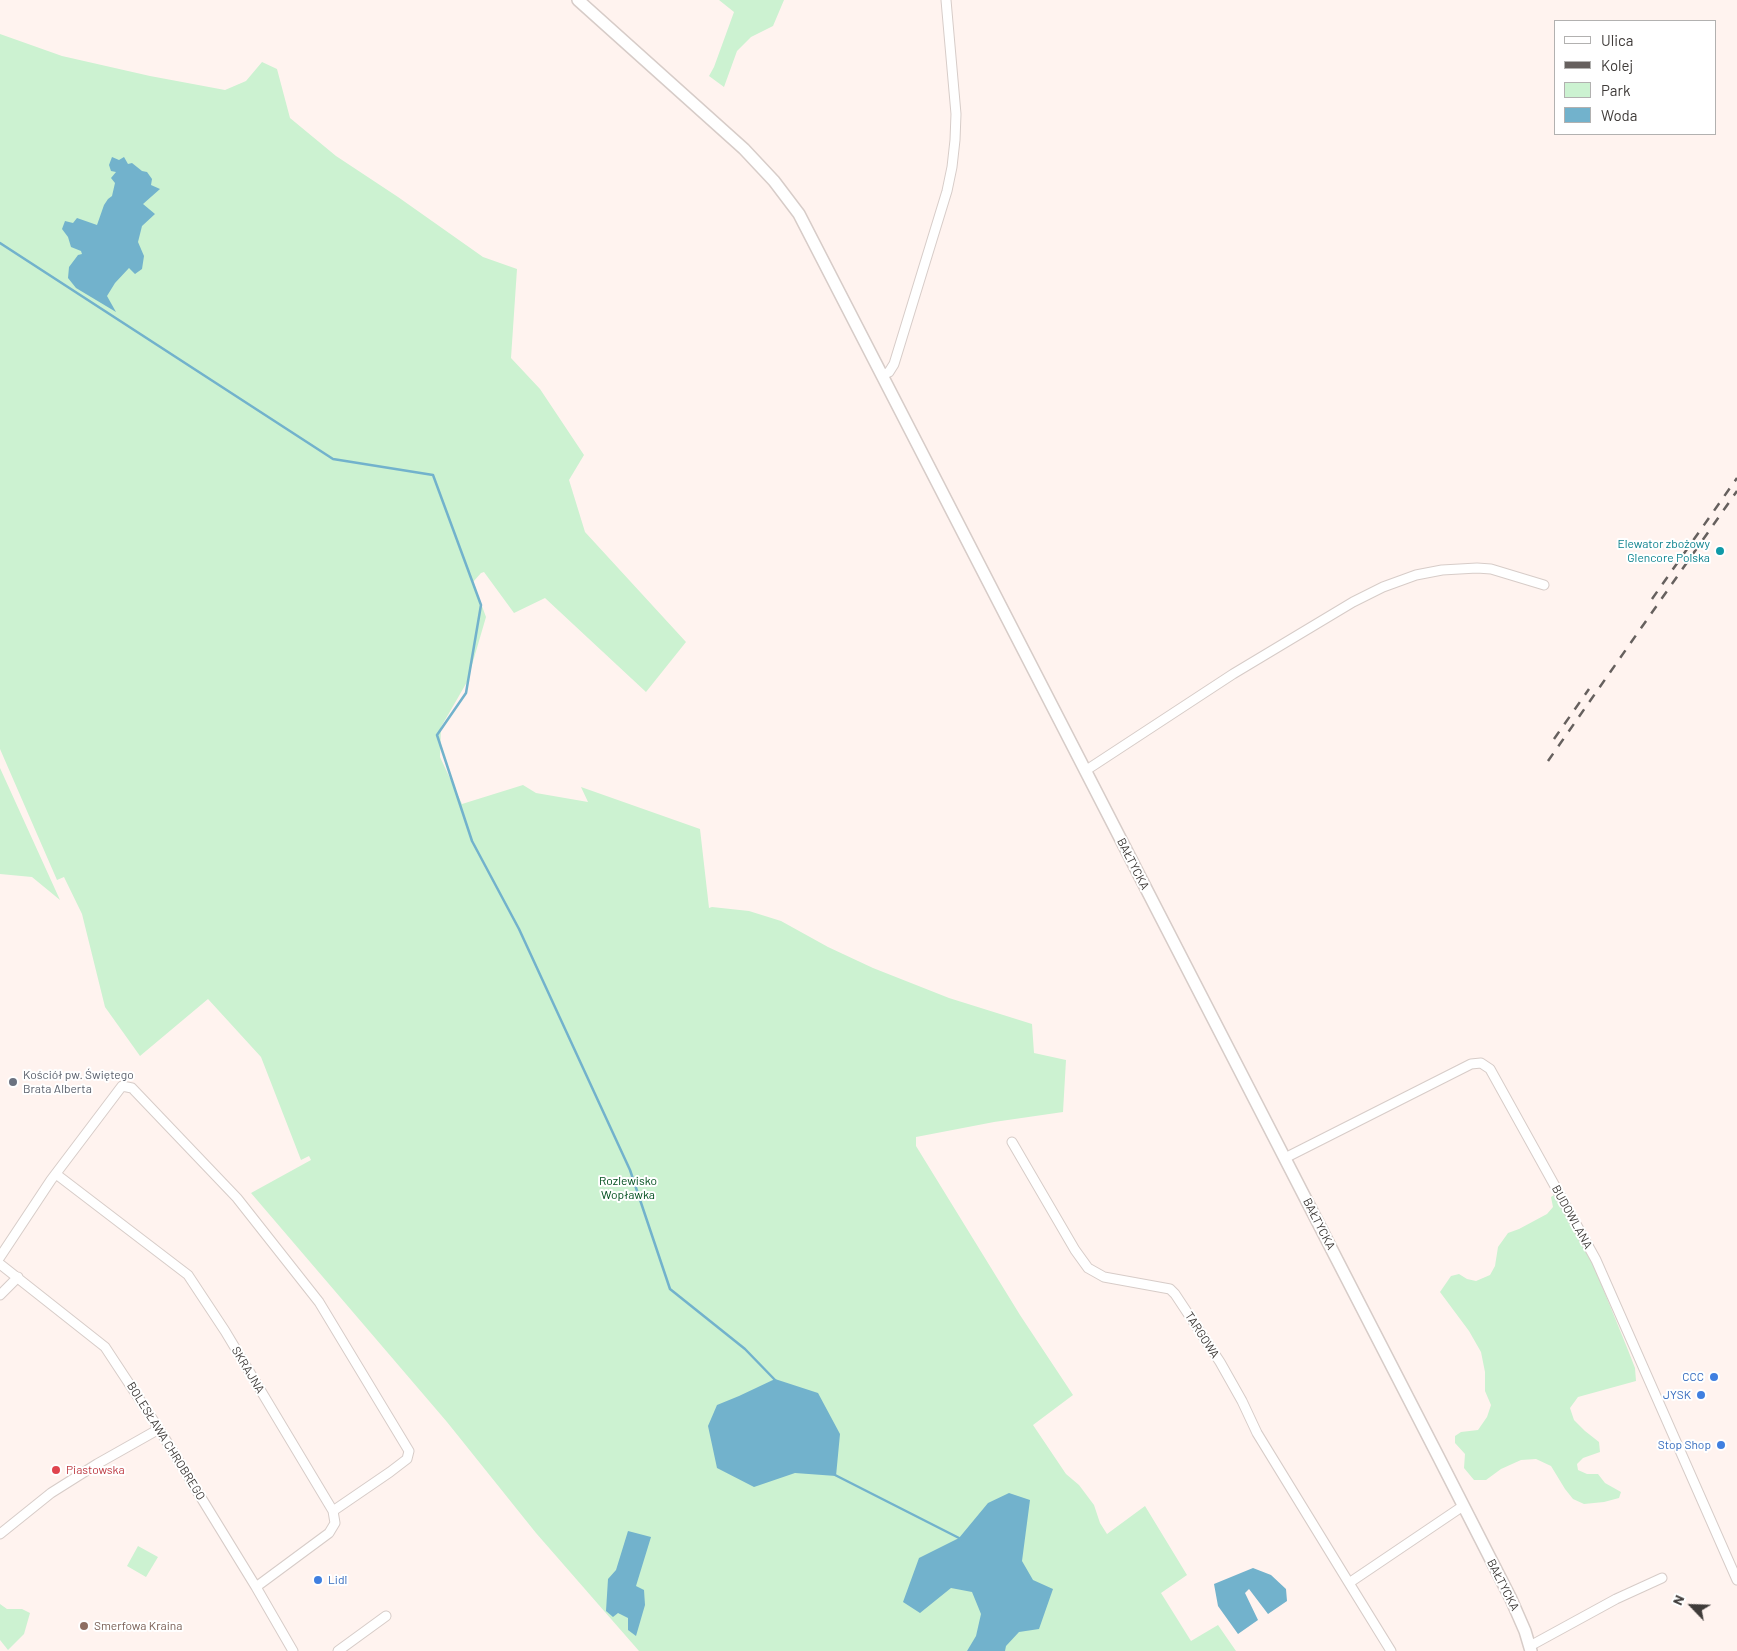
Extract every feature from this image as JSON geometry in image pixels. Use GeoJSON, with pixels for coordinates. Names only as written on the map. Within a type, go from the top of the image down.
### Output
{"type":"FeatureCollection","features":[{"type":"Feature","properties":{"kind":"main road","name":"BAŁTYCKA"},"geometry":{"type":"LineString","coordinates":[[578,0],[744,149],[774,181],[803,222],[1286,1158],[1511,1599],[1525,1631],[1530,1649]]}},
{"type":"Feature","properties":{"kind":"street"},"geometry":{"type":"LineString","coordinates":[[883,375],[889,372],[894,364],[947,191],[952,167],[956,114],[946,0]]}},
{"type":"Feature","properties":{"kind":"street"},"geometry":{"type":"LineString","coordinates":[[1085,771],[1233,674],[1353,602],[1383,587],[1416,575],[1442,570],[1477,568],[1491,569],[1544,585]]}},
{"type":"Feature","properties":{"kind":"street","name":"BUDOWLANA"},"geometry":{"type":"LineString","coordinates":[[1286,1158],[1470,1064],[1481,1064],[1490,1069],[1596,1260],[1737,1580]]}},
{"type":"Feature","properties":{"kind":"street"},"geometry":{"type":"LineString","coordinates":[[0,1257],[56,1174],[122,1086],[132,1088],[238,1198],[319,1302],[410,1451],[407,1459],[333,1511],[335,1523],[329,1533],[256,1586]]}},
{"type":"Feature","properties":{"kind":"street","name":"TARGOWA"},"geometry":{"type":"LineString","coordinates":[[1012,1142],[1075,1250],[1088,1268],[1104,1277],[1170,1288],[1175,1294],[1220,1362],[1257,1433],[1391,1651]]}},
{"type":"Feature","properties":{"kind":"street","name":"SKRAJNA"},"geometry":{"type":"LineString","coordinates":[[56,1174],[188,1275],[225,1331],[333,1511]]}},
{"type":"Feature","properties":{"kind":"street","name":"BOLESŁAWA CHROBREGO"},"geometry":{"type":"LineString","coordinates":[[0,1264],[103,1343],[159,1429],[294,1651]]}},
{"type":"Feature","properties":{"kind":"street"},"geometry":{"type":"LineString","coordinates":[[0,1296],[18,1277]]}},
{"type":"Feature","properties":{"kind":"street"},"geometry":{"type":"LineString","coordinates":[[0,1534],[51,1493],[159,1429]]}},
{"type":"Feature","properties":{"kind":"street"},"geometry":{"type":"LineString","coordinates":[[1349,1584],[1463,1506]]}},
{"type":"Feature","properties":{"kind":"street"},"geometry":{"type":"LineString","coordinates":[[1530,1649],[1616,1599],[1662,1578]]}},
{"type":"Feature","properties":{"kind":"street"},"geometry":{"type":"LineString","coordinates":[[338,1651],[386,1616]]}},
{"type":"Feature","properties":{"kind":"green space"},"geometry":{"type":"Polygon","coordinates":[[[719,0],[784,0],[773,26],[751,37],[737,51],[724,87],[709,76],[734,12],[719,0]]]}},
{"type":"Feature","properties":{"kind":"green space","name":"Rozlewisko Wopławka"},"geometry":{"type":"Polygon","coordinates":[[[0,34],[62,56],[150,76],[225,90],[246,81],[262,62],[277,69],[290,118],[336,156],[483,257],[517,269],[511,358],[540,389],[584,455],[569,480],[585,532],[686,642],[646,692],[545,598],[514,613],[484,572],[481,573],[473,582],[486,617],[467,682],[441,727],[440,757],[462,804],[523,785],[536,793],[588,802],[581,787],[700,829],[709,908],[749,911],[781,921],[828,947],[873,968],[949,998],[1032,1024],[1034,1053],[1066,1060],[1063,1112],[994,1122],[916,1137],[916,1146],[1020,1315],[1073,1395],[1033,1425],[1066,1474],[1079,1485],[1094,1505],[1100,1523],[1107,1534],[1145,1506],[1187,1575],[1161,1593],[1191,1641],[1218,1625],[1236,1651],[639,1651],[536,1533],[447,1422],[251,1193],[311,1160],[309,1156],[301,1160],[261,1057],[208,999],[140,1056],[105,1007],[82,914],[64,877],[57,880],[0,749],[0,34]]]}},
{"type":"Feature","properties":{"kind":"green space"},"geometry":{"type":"Polygon","coordinates":[[[0,768],[60,900],[32,877],[0,874],[0,768]]]}},
{"type":"Feature","properties":{"kind":"green space"},"geometry":{"type":"Polygon","coordinates":[[[1557,1193],[1589,1254],[1635,1368],[1636,1381],[1578,1397],[1570,1408],[1574,1420],[1599,1442],[1600,1452],[1583,1458],[1577,1464],[1578,1470],[1587,1474],[1598,1474],[1605,1483],[1621,1492],[1619,1498],[1604,1502],[1584,1504],[1573,1499],[1551,1466],[1536,1459],[1521,1460],[1501,1469],[1486,1480],[1474,1480],[1464,1468],[1465,1454],[1455,1443],[1455,1436],[1461,1432],[1478,1430],[1487,1417],[1491,1405],[1485,1391],[1485,1372],[1481,1352],[1469,1331],[1440,1292],[1451,1276],[1459,1274],[1467,1279],[1476,1281],[1490,1275],[1495,1266],[1498,1247],[1508,1233],[1547,1214],[1553,1207],[1551,1197],[1557,1193]]]}},
{"type":"Feature","properties":{"kind":"green space"},"geometry":{"type":"Polygon","coordinates":[[[138,1546],[158,1557],[146,1577],[127,1566],[138,1546]]]}},
{"type":"Feature","properties":{"kind":"green space"},"geometry":{"type":"Polygon","coordinates":[[[0,1604],[7,1609],[22,1609],[30,1613],[24,1634],[8,1650],[0,1640],[0,1604]]]}},
{"type":"Feature","properties":{"kind":"water"},"geometry":{"type":"Polygon","coordinates":[[[112,157],[119,160],[124,157],[128,164],[132,163],[142,171],[147,172],[152,179],[151,185],[160,189],[143,204],[155,214],[142,226],[138,242],[144,256],[142,269],[135,274],[129,268],[115,283],[107,296],[116,312],[76,288],[68,278],[69,267],[78,255],[82,254],[81,251],[71,247],[68,237],[62,229],[65,221],[73,223],[77,218],[97,225],[104,205],[112,196],[115,183],[111,178],[116,172],[111,171],[109,165],[112,157]]]}},
{"type":"Feature","properties":{"kind":"water"},"geometry":{"type":"Polygon","coordinates":[[[775,1379],[818,1393],[840,1434],[836,1476],[795,1473],[754,1487],[717,1468],[708,1426],[717,1405],[775,1379]]]}},
{"type":"Feature","properties":{"kind":"water"},"geometry":{"type":"Polygon","coordinates":[[[1009,1493],[1030,1500],[1022,1561],[1033,1580],[1053,1589],[1039,1629],[1019,1632],[1006,1646],[1005,1651],[967,1651],[976,1636],[981,1614],[972,1592],[951,1588],[920,1613],[903,1602],[919,1558],[959,1538],[988,1503],[1009,1493]]]}},
{"type":"Feature","properties":{"kind":"water"},"geometry":{"type":"Polygon","coordinates":[[[628,1531],[651,1537],[636,1586],[644,1590],[645,1605],[636,1636],[628,1630],[628,1618],[618,1613],[613,1617],[606,1611],[608,1579],[616,1570],[628,1531]]]}},
{"type":"Feature","properties":{"kind":"water"},"geometry":{"type":"Polygon","coordinates":[[[1253,1568],[1271,1575],[1286,1589],[1287,1601],[1268,1614],[1249,1589],[1245,1593],[1258,1620],[1238,1634],[1218,1606],[1214,1584],[1253,1568]]]}},
{"type":"Feature","properties":{"kind":"waterway"},"geometry":{"type":"LineString","coordinates":[[0,243],[333,459],[433,475],[481,605],[466,693],[437,735],[472,841],[519,929],[630,1170],[670,1289],[745,1349],[776,1381]]}},
{"type":"Feature","properties":{"kind":"waterway"},"geometry":{"type":"LineString","coordinates":[[835,1475],[960,1540]]}},
{"type":"Feature","properties":{"kind":"railway"},"geometry":{"type":"LineString","coordinates":[[1652,599],[1737,478]]}},
{"type":"Feature","properties":{"kind":"railway"},"geometry":{"type":"LineString","coordinates":[[1548,761],[1737,491]]}},
{"type":"Feature","properties":{"kind":"railway"},"geometry":{"type":"LineString","coordinates":[[1554,739],[1589,689]]}},
{"type":"Feature","properties":{"kind":"place","name":"Elewator zbożowy Glencore Polska"},"geometry":{"type":"Point","coordinates":[1720,551]}},
{"type":"Feature","properties":{"kind":"place","name":"Kościół pw. Świętego Brata Alberta"},"geometry":{"type":"Point","coordinates":[13,1082]}},
{"type":"Feature","properties":{"kind":"place","name":"CCC"},"geometry":{"type":"Point","coordinates":[1714,1377]}},
{"type":"Feature","properties":{"kind":"place","name":"JYSK"},"geometry":{"type":"Point","coordinates":[1701,1395]}},
{"type":"Feature","properties":{"kind":"place","name":"Stop Shop"},"geometry":{"type":"Point","coordinates":[1721,1445]}},
{"type":"Feature","properties":{"kind":"place","name":"Piastowska"},"geometry":{"type":"Point","coordinates":[56,1470]}},
{"type":"Feature","properties":{"kind":"place","name":"Lidl"},"geometry":{"type":"Point","coordinates":[318,1580]}},
{"type":"Feature","properties":{"kind":"place","name":"Smerfowa Kraina"},"geometry":{"type":"Point","coordinates":[84,1626]}}]}
